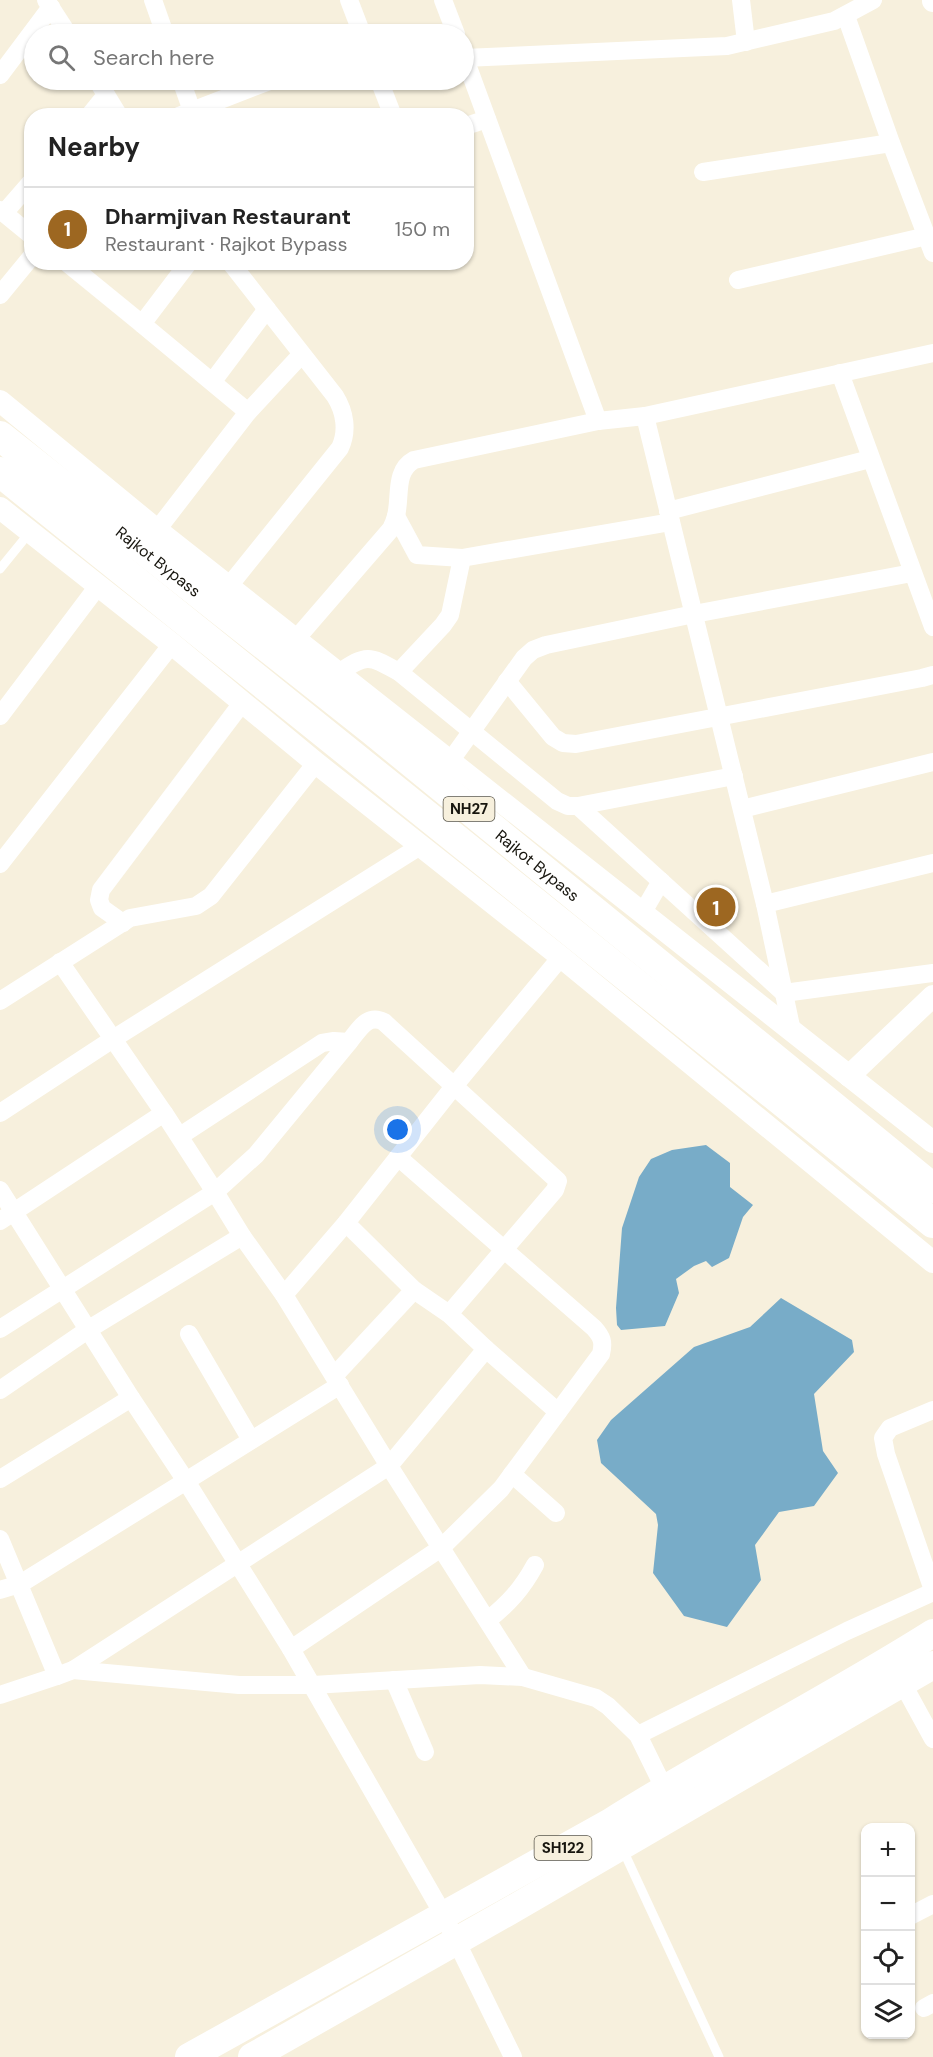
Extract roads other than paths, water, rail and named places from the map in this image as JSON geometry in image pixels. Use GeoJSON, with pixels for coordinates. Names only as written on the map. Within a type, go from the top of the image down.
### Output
{"type":"FeatureCollection","features":[{"type":"Feature","properties":{"kind":"highway","name":"Rajkot Bypass"},"geometry":{"type":"LineString","coordinates":[[0,436],[363,723],[933,1188]]}},
{"type":"Feature","properties":{"kind":"highway","name":"Rajkot Bypass"},"geometry":{"type":"LineString","coordinates":[[0,472],[933,1222]]}},
{"type":"Feature","properties":{"kind":"main road","name":"SH122"},"geometry":{"type":"LineString","coordinates":[[189,2057],[609,1823],[664,1788],[767,1746],[896,1672],[933,1633]]}},
{"type":"Feature","properties":{"kind":"main road","name":"SH122"},"geometry":{"type":"LineString","coordinates":[[896,1672],[933,1665]]}},
{"type":"Feature","properties":{"kind":"main road","name":"SH122"},"geometry":{"type":"LineString","coordinates":[[252,2057],[684,1811],[767,1746]]}},
{"type":"Feature","properties":{"kind":"street"},"geometry":{"type":"LineString","coordinates":[[153,0],[161,24]]}},
{"type":"Feature","properties":{"kind":"street"},"geometry":{"type":"LineString","coordinates":[[349,0],[358,24]]}},
{"type":"Feature","properties":{"kind":"street"},"geometry":{"type":"LineString","coordinates":[[443,0],[452,24]]}},
{"type":"Feature","properties":{"kind":"street"},"geometry":{"type":"LineString","coordinates":[[741,0],[746,42]]}},
{"type":"Feature","properties":{"kind":"street"},"geometry":{"type":"LineString","coordinates":[[474,57],[727,46],[834,21],[873,0]]}},
{"type":"Feature","properties":{"kind":"street"},"geometry":{"type":"LineString","coordinates":[[35,24],[49,4],[62,24]]}},
{"type":"Feature","properties":{"kind":"street"},"geometry":{"type":"LineString","coordinates":[[738,280],[930,245],[846,16]]}},
{"type":"Feature","properties":{"kind":"street"},"geometry":{"type":"LineString","coordinates":[[0,75],[24,40]]}},
{"type":"Feature","properties":{"kind":"street"},"geometry":{"type":"LineString","coordinates":[[474,84],[598,421]]}},
{"type":"Feature","properties":{"kind":"street"},"geometry":{"type":"LineString","coordinates":[[92,108],[100,90]]}},
{"type":"Feature","properties":{"kind":"street"},"geometry":{"type":"LineString","coordinates":[[103,90],[113,108]]}},
{"type":"Feature","properties":{"kind":"street"},"geometry":{"type":"LineString","coordinates":[[182,90],[184,108]]}},
{"type":"Feature","properties":{"kind":"street"},"geometry":{"type":"LineString","coordinates":[[198,108],[246,90]]}},
{"type":"Feature","properties":{"kind":"street"},"geometry":{"type":"LineString","coordinates":[[383,90],[390,108]]}},
{"type":"Feature","properties":{"kind":"street"},"geometry":{"type":"LineString","coordinates":[[474,123],[487,119]]}},
{"type":"Feature","properties":{"kind":"street"},"geometry":{"type":"LineString","coordinates":[[703,172],[891,143]]}},
{"type":"Feature","properties":{"kind":"street"},"geometry":{"type":"LineString","coordinates":[[24,190],[2,211],[24,229]]}},
{"type":"Feature","properties":{"kind":"street"},"geometry":{"type":"LineString","coordinates":[[0,295],[24,266]]}},
{"type":"Feature","properties":{"kind":"street"},"geometry":{"type":"LineString","coordinates":[[81,270],[248,412]]}},
{"type":"Feature","properties":{"kind":"street"},"geometry":{"type":"LineString","coordinates":[[142,324],[183,270]]}},
{"type":"Feature","properties":{"kind":"street"},"geometry":{"type":"LineString","coordinates":[[229,586],[340,448],[345,430],[340,403],[236,270]]}},
{"type":"Feature","properties":{"kind":"street"},"geometry":{"type":"LineString","coordinates":[[213,381],[267,309]]}},
{"type":"Feature","properties":{"kind":"street"},"geometry":{"type":"LineString","coordinates":[[296,639],[391,529],[396,516],[401,473],[407,464],[414,460],[598,421],[645,416],[933,353]]}},
{"type":"Feature","properties":{"kind":"street"},"geometry":{"type":"LineString","coordinates":[[157,530],[248,412],[301,355]]}},
{"type":"Feature","properties":{"kind":"street"},"geometry":{"type":"LineString","coordinates":[[840,373],[933,627]]}},
{"type":"Feature","properties":{"kind":"street"},"geometry":{"type":"LineString","coordinates":[[0,401],[157,530],[933,1142]]}},
{"type":"Feature","properties":{"kind":"street"},"geometry":{"type":"LineString","coordinates":[[645,416],[765,904],[792,1030]]}},
{"type":"Feature","properties":{"kind":"street"},"geometry":{"type":"LineString","coordinates":[[396,516],[417,555],[462,558],[670,516],[870,459]]}},
{"type":"Feature","properties":{"kind":"street"},"geometry":{"type":"LineString","coordinates":[[0,508],[561,957],[933,1262]]}},
{"type":"Feature","properties":{"kind":"street"},"geometry":{"type":"LineString","coordinates":[[399,672],[450,615],[462,558]]}},
{"type":"Feature","properties":{"kind":"street"},"geometry":{"type":"LineString","coordinates":[[451,760],[524,658],[533,650],[546,645],[694,614],[912,573]]}},
{"type":"Feature","properties":{"kind":"street"},"geometry":{"type":"LineString","coordinates":[[0,716],[98,586]]}},
{"type":"Feature","properties":{"kind":"street"},"geometry":{"type":"LineString","coordinates":[[0,864],[172,644]]}},
{"type":"Feature","properties":{"kind":"street"},"geometry":{"type":"LineString","coordinates":[[339,673],[358,659],[367,658],[379,661],[399,672],[556,801],[568,806],[734,776]]}},
{"type":"Feature","properties":{"kind":"street"},"geometry":{"type":"LineString","coordinates":[[507,681],[553,737],[563,743],[576,744],[933,675]]}},
{"type":"Feature","properties":{"kind":"street"},"geometry":{"type":"LineString","coordinates":[[123,923],[102,908],[99,900],[100,891],[242,703]]}},
{"type":"Feature","properties":{"kind":"street"},"geometry":{"type":"LineString","coordinates":[[742,809],[933,762]]}},
{"type":"Feature","properties":{"kind":"street"},"geometry":{"type":"LineString","coordinates":[[0,1001],[123,923],[139,916],[196,906],[211,896],[316,763]]}},
{"type":"Feature","properties":{"kind":"street"},"geometry":{"type":"LineString","coordinates":[[578,806],[784,993],[933,973]]}},
{"type":"Feature","properties":{"kind":"street"},"geometry":{"type":"LineString","coordinates":[[0,1113],[113,1039],[422,845]]}},
{"type":"Feature","properties":{"kind":"street"},"geometry":{"type":"LineString","coordinates":[[765,904],[933,863]]}},
{"type":"Feature","properties":{"kind":"street"},"geometry":{"type":"LineString","coordinates":[[643,912],[661,881]]}},
{"type":"Feature","properties":{"kind":"street"},"geometry":{"type":"LineString","coordinates":[[284,1295],[346,1223],[455,1085],[561,957]]}},
{"type":"Feature","properties":{"kind":"street"},"geometry":{"type":"LineString","coordinates":[[60,962],[180,1136],[242,1236],[284,1295],[523,1677]]}},
{"type":"Feature","properties":{"kind":"street"},"geometry":{"type":"LineString","coordinates":[[849,1076],[933,996]]}},
{"type":"Feature","properties":{"kind":"street"},"geometry":{"type":"LineString","coordinates":[[0,1329],[215,1192],[256,1155],[364,1023],[377,1018],[455,1085],[558,1180],[555,1190],[449,1314]]}},
{"type":"Feature","properties":{"kind":"street"},"geometry":{"type":"LineString","coordinates":[[180,1136],[322,1044],[334,1041],[349,1042]]}},
{"type":"Feature","properties":{"kind":"street"},"geometry":{"type":"LineString","coordinates":[[7,1216],[164,1113]]}},
{"type":"Feature","properties":{"kind":"street"},"geometry":{"type":"LineString","coordinates":[[291,1649],[441,1548],[501,1489],[601,1354],[603,1344],[600,1335],[398,1157]]}},
{"type":"Feature","properties":{"kind":"street"},"geometry":{"type":"LineString","coordinates":[[0,1190],[7,1216],[63,1288],[313,1685],[443,1914],[511,2056]]}},
{"type":"Feature","properties":{"kind":"street"},"geometry":{"type":"LineString","coordinates":[[346,1223],[414,1290],[449,1314],[558,1412]]}},
{"type":"Feature","properties":{"kind":"street"},"geometry":{"type":"LineString","coordinates":[[0,1390],[89,1329],[242,1236]]}},
{"type":"Feature","properties":{"kind":"street"},"geometry":{"type":"LineString","coordinates":[[0,1590],[20,1584],[186,1481],[251,1440],[337,1380],[414,1290]]}},
{"type":"Feature","properties":{"kind":"street"},"geometry":{"type":"LineString","coordinates":[[189,1334],[251,1440]]}},
{"type":"Feature","properties":{"kind":"street"},"geometry":{"type":"LineString","coordinates":[[0,1695],[65,1673],[389,1466],[486,1349]]}},
{"type":"Feature","properties":{"kind":"street"},"geometry":{"type":"LineString","coordinates":[[0,1479],[131,1398]]}},
{"type":"Feature","properties":{"kind":"street"},"geometry":{"type":"LineString","coordinates":[[638,1735],[846,1631],[933,1591],[886,1454],[883,1438],[890,1428],[933,1410]]}},
{"type":"Feature","properties":{"kind":"street"},"geometry":{"type":"LineString","coordinates":[[512,1474],[556,1513]]}},
{"type":"Feature","properties":{"kind":"street"},"geometry":{"type":"LineString","coordinates":[[0,1539],[65,1673]]}},
{"type":"Feature","properties":{"kind":"street"},"geometry":{"type":"LineString","coordinates":[[488,1620],[510,1602],[535,1564]]}},
{"type":"Feature","properties":{"kind":"street"},"geometry":{"type":"LineString","coordinates":[[896,1672],[933,1739]]}},
{"type":"Feature","properties":{"kind":"street"},"geometry":{"type":"LineString","coordinates":[[65,1673],[223,1684],[313,1685],[480,1675],[523,1677],[596,1698],[608,1706],[638,1735],[664,1788],[684,1811]]}},
{"type":"Feature","properties":{"kind":"street"},"geometry":{"type":"LineString","coordinates":[[394,1680],[426,1752]]}},
{"type":"Feature","properties":{"kind":"street"},"geometry":{"type":"LineString","coordinates":[[915,1913],[933,1904]]}},
{"type":"Feature","properties":{"kind":"lane"},"geometry":{"type":"LineString","coordinates":[[0,569],[30,532]]}},
{"type":"Feature","properties":{"kind":"lane"},"geometry":{"type":"LineString","coordinates":[[621,1847],[719,2057]]}},
{"type":"Feature","properties":{"kind":"water"},"geometry":{"type":"Polygon","coordinates":[[[706,1145],[730,1163],[730,1187],[753,1205],[743,1217],[729,1258],[712,1267],[706,1261],[694,1266],[676,1279],[679,1293],[665,1326],[621,1330],[617,1325],[616,1308],[622,1228],[639,1177],[651,1159],[672,1150],[706,1145]]]}},
{"type":"Feature","properties":{"kind":"water"},"geometry":{"type":"Polygon","coordinates":[[[781,1298],[852,1340],[854,1352],[814,1394],[823,1451],[838,1473],[814,1506],[779,1512],[755,1545],[761,1580],[727,1627],[684,1616],[653,1573],[658,1525],[656,1514],[601,1463],[597,1440],[611,1420],[694,1347],[750,1327],[781,1298]]]}},
{"type":"Feature","properties":{"kind":"place","name":"Dharmjivan Restaurant"},"geometry":{"type":"Point","coordinates":[716,907]}}]}
